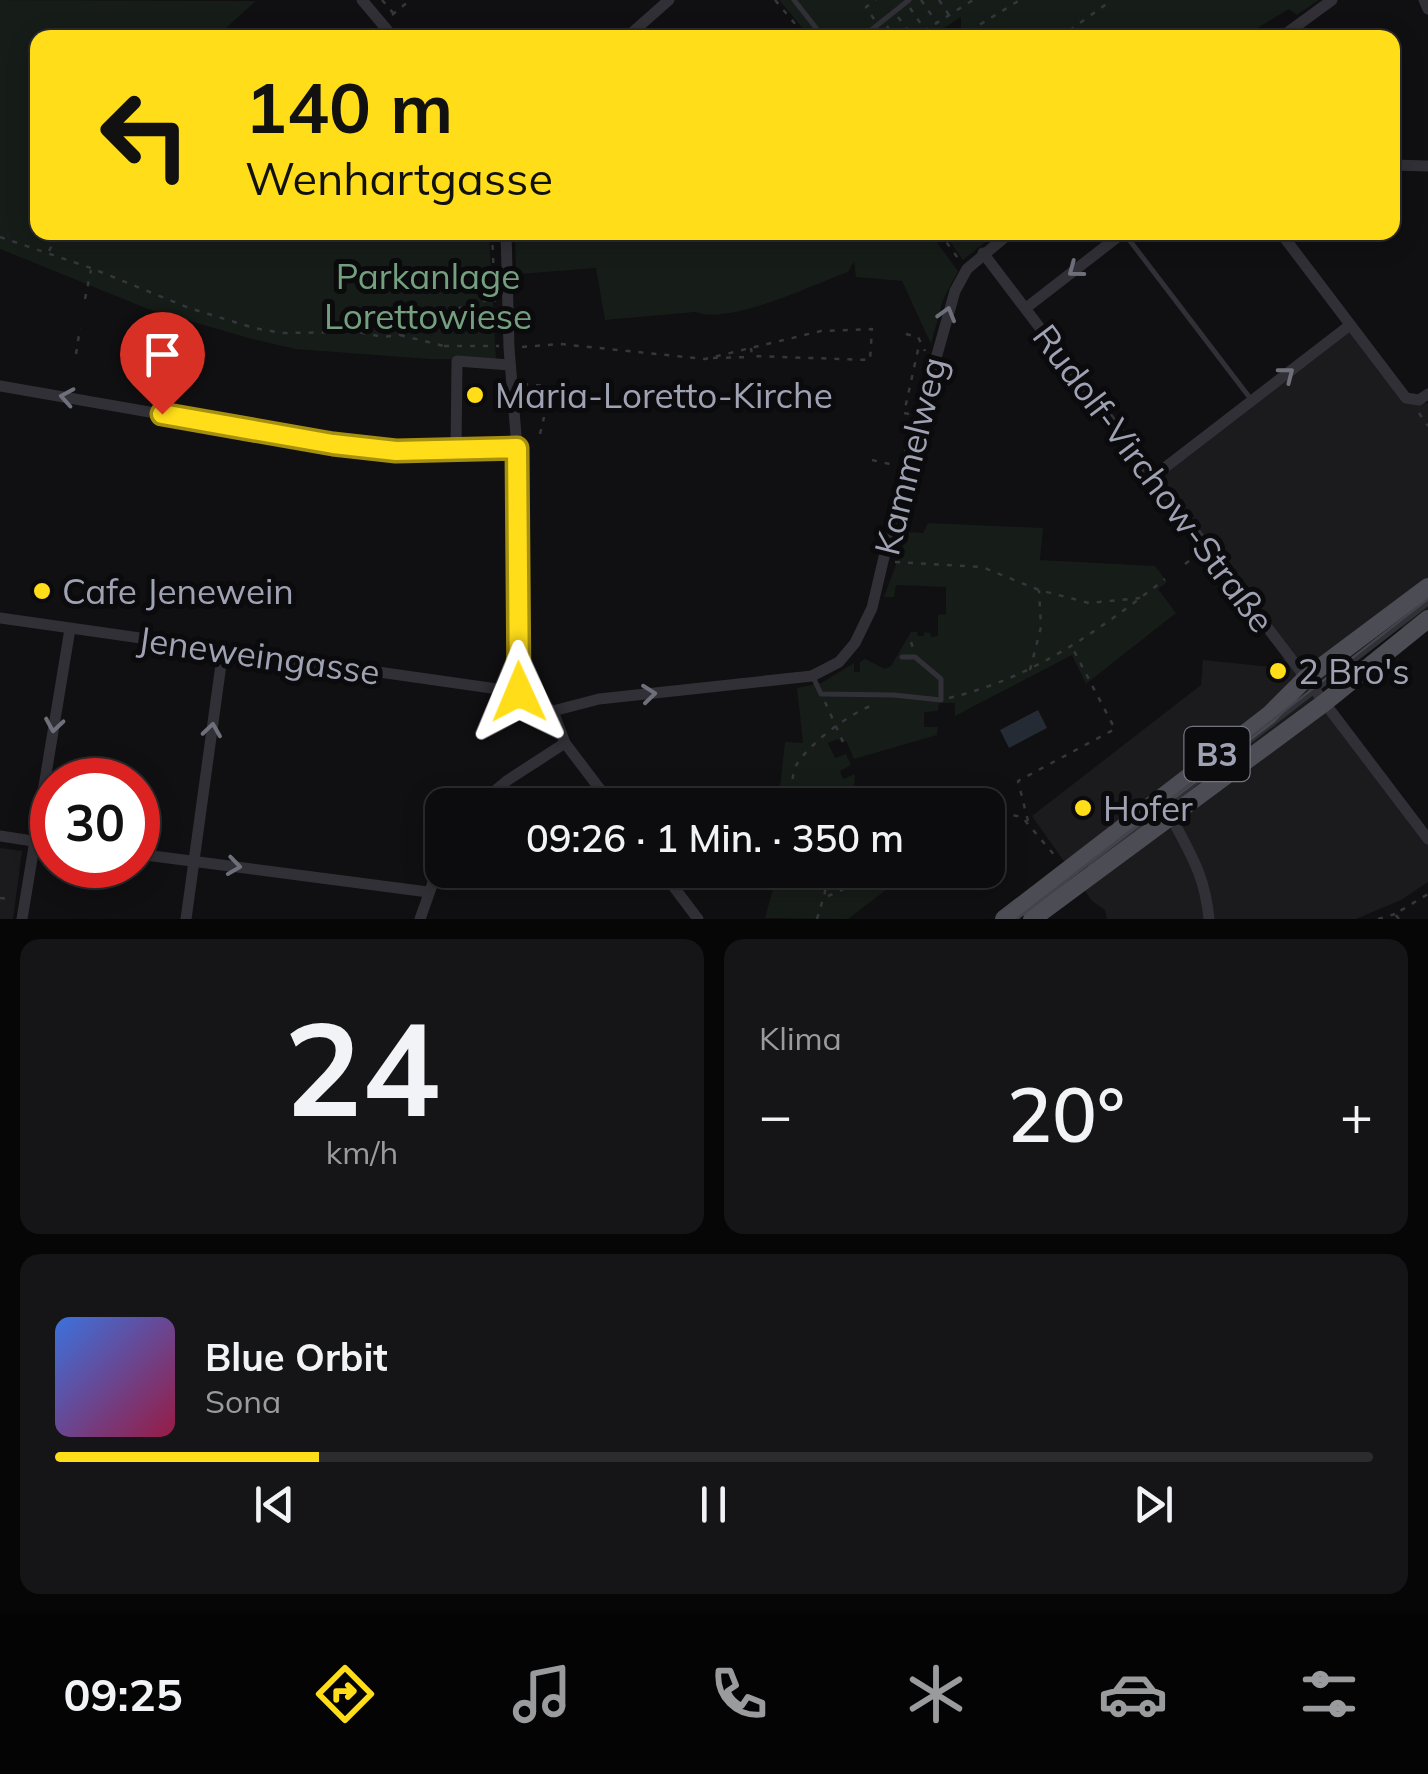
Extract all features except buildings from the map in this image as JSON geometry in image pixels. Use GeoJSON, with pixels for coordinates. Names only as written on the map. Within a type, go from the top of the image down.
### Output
{"type":"FeatureCollection","features":[{"type":"Feature","properties":{"kind":"main road","name":"B3"},"geometry":{"type":"LineString","coordinates":[[1032,919],[1170,816],[1314,691],[1422,615],[1428,587]]}},
{"type":"Feature","properties":{"kind":"main road","name":"B3"},"geometry":{"type":"LineString","coordinates":[[1004,919],[1269,714],[1314,691],[1422,615]]}},
{"type":"Feature","properties":{"kind":"street"},"geometry":{"type":"LineString","coordinates":[[362,0],[388,30]]}},
{"type":"Feature","properties":{"kind":"street"},"geometry":{"type":"LineString","coordinates":[[635,30],[669,0]]}},
{"type":"Feature","properties":{"kind":"street"},"geometry":{"type":"LineString","coordinates":[[1291,30],[1332,0]]}},
{"type":"Feature","properties":{"kind":"street"},"geometry":{"type":"LineString","coordinates":[[1424,0],[1428,9]]}},
{"type":"Feature","properties":{"kind":"street"},"geometry":{"type":"LineString","coordinates":[[1400,165],[1428,166]]}},
{"type":"Feature","properties":{"kind":"street"},"geometry":{"type":"LineString","coordinates":[[506,240],[517,448],[519,692]]}},
{"type":"Feature","properties":{"kind":"street","name":"Kammelweg"},"geometry":{"type":"LineString","coordinates":[[812,676],[839,662],[855,644],[872,608],[948,308],[968,269],[1001,240]]}},
{"type":"Feature","properties":{"kind":"street"},"geometry":{"type":"LineString","coordinates":[[1026,308],[1115,240]]}},
{"type":"Feature","properties":{"kind":"street"},"geometry":{"type":"LineString","coordinates":[[1286,240],[1406,398],[1422,402]]}},
{"type":"Feature","properties":{"kind":"street","name":"Rudolf-Virchow-Straße"},"geometry":{"type":"LineString","coordinates":[[983,254],[1428,838]]}},
{"type":"Feature","properties":{"kind":"street"},"geometry":{"type":"LineString","coordinates":[[1154,476],[1350,325]]}},
{"type":"Feature","properties":{"kind":"street"},"geometry":{"type":"LineString","coordinates":[[456,451],[458,361],[510,365]]}},
{"type":"Feature","properties":{"kind":"street"},"geometry":{"type":"LineString","coordinates":[[0,386],[333,444],[396,451],[517,448]]}},
{"type":"Feature","properties":{"kind":"street","name":"Jeneweingasse"},"geometry":{"type":"LineString","coordinates":[[0,618],[519,692],[553,710]]}},
{"type":"Feature","properties":{"kind":"street"},"geometry":{"type":"LineString","coordinates":[[49,758],[70,629]]}},
{"type":"Feature","properties":{"kind":"street"},"geometry":{"type":"LineString","coordinates":[[186,919],[223,650]]}},
{"type":"Feature","properties":{"kind":"street"},"geometry":{"type":"LineString","coordinates":[[599,788],[566,743],[553,710],[599,700],[812,676]]}},
{"type":"Feature","properties":{"kind":"street"},"geometry":{"type":"LineString","coordinates":[[498,788],[566,743]]}},
{"type":"Feature","properties":{"kind":"street"},"geometry":{"type":"LineString","coordinates":[[1170,816],[1193,854],[1203,880],[1210,919]]}},
{"type":"Feature","properties":{"kind":"street"},"geometry":{"type":"LineString","coordinates":[[0,836],[30,841]]}},
{"type":"Feature","properties":{"kind":"street"},"geometry":{"type":"LineString","coordinates":[[160,857],[428,892]]}},
{"type":"Feature","properties":{"kind":"street"},"geometry":{"type":"LineString","coordinates":[[22,919],[30,871]]}},
{"type":"Feature","properties":{"kind":"street"},"geometry":{"type":"LineString","coordinates":[[420,919],[430,888]]}},
{"type":"Feature","properties":{"kind":"street"},"geometry":{"type":"LineString","coordinates":[[675,888],[698,919]]}},
{"type":"Feature","properties":{"kind":"lane"},"geometry":{"type":"LineString","coordinates":[[794,0],[818,30]]}},
{"type":"Feature","properties":{"kind":"lane"},"geometry":{"type":"LineString","coordinates":[[870,30],[908,1]]}},
{"type":"Feature","properties":{"kind":"lane"},"geometry":{"type":"LineString","coordinates":[[1129,240],[1252,400]]}},
{"type":"Feature","properties":{"kind":"lane"},"geometry":{"type":"LineString","coordinates":[[812,676],[821,694],[941,700],[941,678],[916,657],[902,657]]}},
{"type":"Feature","properties":{"kind":"lane"},"geometry":{"type":"LineString","coordinates":[[1020,919],[1314,691]]}},
{"type":"Feature","properties":{"kind":"path"},"geometry":{"type":"LineString","coordinates":[[382,0],[394,14]]}},
{"type":"Feature","properties":{"kind":"path"},"geometry":{"type":"LineString","coordinates":[[382,23],[410,0]]}},
{"type":"Feature","properties":{"kind":"path"},"geometry":{"type":"LineString","coordinates":[[775,0],[800,30]]}},
{"type":"Feature","properties":{"kind":"path"},"geometry":{"type":"LineString","coordinates":[[921,0],[937,23]]}},
{"type":"Feature","properties":{"kind":"path"},"geometry":{"type":"LineString","coordinates":[[939,0],[949,15]]}},
{"type":"Feature","properties":{"kind":"path"},"geometry":{"type":"LineString","coordinates":[[957,0],[962,7]]}},
{"type":"Feature","properties":{"kind":"path"},"geometry":{"type":"LineString","coordinates":[[908,1],[925,30],[974,0]]}},
{"type":"Feature","properties":{"kind":"path"},"geometry":{"type":"LineString","coordinates":[[971,30],[1020,0]]}},
{"type":"Feature","properties":{"kind":"path"},"geometry":{"type":"LineString","coordinates":[[1069,30],[1112,0]]}},
{"type":"Feature","properties":{"kind":"path"},"geometry":{"type":"LineString","coordinates":[[874,1],[866,7],[886,30]]}},
{"type":"Feature","properties":{"kind":"path"},"geometry":{"type":"LineString","coordinates":[[895,11],[908,30]]}},
{"type":"Feature","properties":{"kind":"path"},"geometry":{"type":"LineString","coordinates":[[0,236],[189,308],[254,328],[358,332],[383,337],[399,334],[445,312],[495,298],[492,240]]}},
{"type":"Feature","properties":{"kind":"path"},"geometry":{"type":"LineString","coordinates":[[48,252],[55,240]]}},
{"type":"Feature","properties":{"kind":"path"},"geometry":{"type":"LineString","coordinates":[[945,240],[968,269]]}},
{"type":"Feature","properties":{"kind":"path"},"geometry":{"type":"LineString","coordinates":[[85,299],[91,268]]}},
{"type":"Feature","properties":{"kind":"path"},"geometry":{"type":"LineString","coordinates":[[76,354],[80,328]]}},
{"type":"Feature","properties":{"kind":"path"},"geometry":{"type":"LineString","coordinates":[[399,334],[444,346],[509,348],[560,344],[705,359],[752,356],[870,360],[874,328],[821,331],[705,359]]}},
{"type":"Feature","properties":{"kind":"path"},"geometry":{"type":"LineString","coordinates":[[906,334],[919,339],[904,413],[919,418]]}},
{"type":"Feature","properties":{"kind":"path"},"geometry":{"type":"LineString","coordinates":[[444,346],[456,365]]}},
{"type":"Feature","properties":{"kind":"path"},"geometry":{"type":"LineString","coordinates":[[750,348],[752,356]]}},
{"type":"Feature","properties":{"kind":"path"},"geometry":{"type":"LineString","coordinates":[[512,383],[547,386]]}},
{"type":"Feature","properties":{"kind":"path"},"geometry":{"type":"LineString","coordinates":[[1422,402],[1428,426]]}},
{"type":"Feature","properties":{"kind":"path"},"geometry":{"type":"LineString","coordinates":[[540,434],[544,417]]}},
{"type":"Feature","properties":{"kind":"path"},"geometry":{"type":"LineString","coordinates":[[872,460],[905,468]]}},
{"type":"Feature","properties":{"kind":"path"},"geometry":{"type":"LineString","coordinates":[[1185,564],[1206,548]]}},
{"type":"Feature","properties":{"kind":"path"},"geometry":{"type":"LineString","coordinates":[[883,561],[982,567],[1039,590],[1089,602],[1140,598]]}},
{"type":"Feature","properties":{"kind":"path"},"geometry":{"type":"LineString","coordinates":[[941,700],[1030,671],[1072,648],[1164,579]]}},
{"type":"Feature","properties":{"kind":"path"},"geometry":{"type":"LineString","coordinates":[[1030,671],[1041,627],[1039,590]]}},
{"type":"Feature","properties":{"kind":"path"},"geometry":{"type":"LineString","coordinates":[[1061,864],[1028,821],[1018,781],[1115,729],[1072,648]]}},
{"type":"Feature","properties":{"kind":"path"},"geometry":{"type":"LineString","coordinates":[[821,694],[842,742]]}},
{"type":"Feature","properties":{"kind":"path"},"geometry":{"type":"LineString","coordinates":[[793,788],[796,766],[835,726],[868,706],[901,696]]}},
{"type":"Feature","properties":{"kind":"path"},"geometry":{"type":"LineString","coordinates":[[1005,812],[1028,821]]}},
{"type":"Feature","properties":{"kind":"path"},"geometry":{"type":"LineString","coordinates":[[817,919],[826,888]]}},
{"type":"Feature","properties":{"kind":"path"},"geometry":{"type":"LineString","coordinates":[[824,898],[846,888]]}},
{"type":"Feature","properties":{"kind":"path"},"geometry":{"type":"LineString","coordinates":[[1378,919],[1395,914],[1428,894]]}},
{"type":"Feature","properties":{"kind":"path"},"geometry":{"type":"LineString","coordinates":[[0,898],[25,900]]}},
{"type":"Feature","properties":{"kind":"path"},"geometry":{"type":"LineString","coordinates":[[1395,914],[1399,919]]}},
{"type":"Feature","properties":{"kind":"shaded area"},"geometry":{"type":"Polygon","coordinates":[[[1350,330],[1410,404],[1428,403],[1428,629],[1398,627],[1316,690],[1428,843],[1428,882],[1401,900],[1356,919],[1107,919],[1105,910],[1092,901],[1032,816],[1201,685],[1203,660],[1273,667],[1285,658],[1159,473],[1350,330]]]}},
{"type":"Feature","properties":{"kind":"shaded area"},"geometry":{"type":"Polygon","coordinates":[[[1038,710],[1047,728],[1009,748],[1000,730],[1038,710]]]}},
{"type":"Feature","properties":{"kind":"shaded area"},"geometry":{"type":"Polygon","coordinates":[[[0,848],[22,851],[13,919],[0,919],[0,848]]]}},
{"type":"Feature","properties":{"kind":"green space","name":"Parkanlage Lorettowiese"},"geometry":{"type":"Polygon","coordinates":[[[0,0],[256,1],[224,30],[30,30],[30,240],[489,240],[496,359],[429,359],[295,349],[148,309],[0,249],[0,0]]]}},
{"type":"Feature","properties":{"kind":"green space"},"geometry":{"type":"Polygon","coordinates":[[[779,0],[1319,0],[1297,15],[1289,9],[1254,30],[961,30],[961,17],[942,30],[804,30],[779,0]]]}},
{"type":"Feature","properties":{"kind":"green space"},"geometry":{"type":"Polygon","coordinates":[[[515,240],[935,240],[958,271],[943,300],[931,344],[902,281],[856,277],[854,262],[848,272],[729,313],[605,320],[596,268],[520,274],[516,270],[515,240]]]}},
{"type":"Feature","properties":{"kind":"green space"},"geometry":{"type":"Polygon","coordinates":[[[949,240],[988,240],[963,260],[949,240]]]}},
{"type":"Feature","properties":{"kind":"green space"},"geometry":{"type":"Polygon","coordinates":[[[928,523],[1043,528],[1040,560],[1155,566],[1167,582],[1158,589],[1176,613],[1086,684],[1072,655],[955,716],[955,703],[939,703],[938,711],[924,712],[924,727],[938,727],[937,735],[854,759],[846,741],[828,743],[835,758],[846,754],[851,765],[840,771],[843,779],[855,774],[852,788],[780,788],[785,742],[803,743],[797,688],[821,683],[854,663],[854,672],[860,672],[860,662],[865,659],[885,669],[891,666],[911,632],[938,636],[938,615],[946,614],[946,587],[896,585],[894,597],[884,597],[908,532],[923,533],[928,523]]]}},
{"type":"Feature","properties":{"kind":"green space"},"geometry":{"type":"Polygon","coordinates":[[[773,888],[888,888],[848,919],[765,918],[773,888]]]}},
{"type":"Feature","properties":{"kind":"tram line"},"geometry":{"type":"LineString","coordinates":[[1017,919],[1428,599]]}},
{"type":"Feature","properties":{"kind":"place","name":"Maria-Loretto-Kirche"},"geometry":{"type":"Point","coordinates":[475,395]}},
{"type":"Feature","properties":{"kind":"place","name":"Cafe Jenewein"},"geometry":{"type":"Point","coordinates":[42,591]}},
{"type":"Feature","properties":{"kind":"place","name":"2 Bro's"},"geometry":{"type":"Point","coordinates":[1278,671]}},
{"type":"Feature","properties":{"kind":"place","name":"Hofer"},"geometry":{"type":"Point","coordinates":[1083,808]}},
{"type":"Feature","properties":{"kind":"route"},"geometry":{"type":"LineString","coordinates":[[162,414],[396,451],[517,448],[519,692]]}}]}
